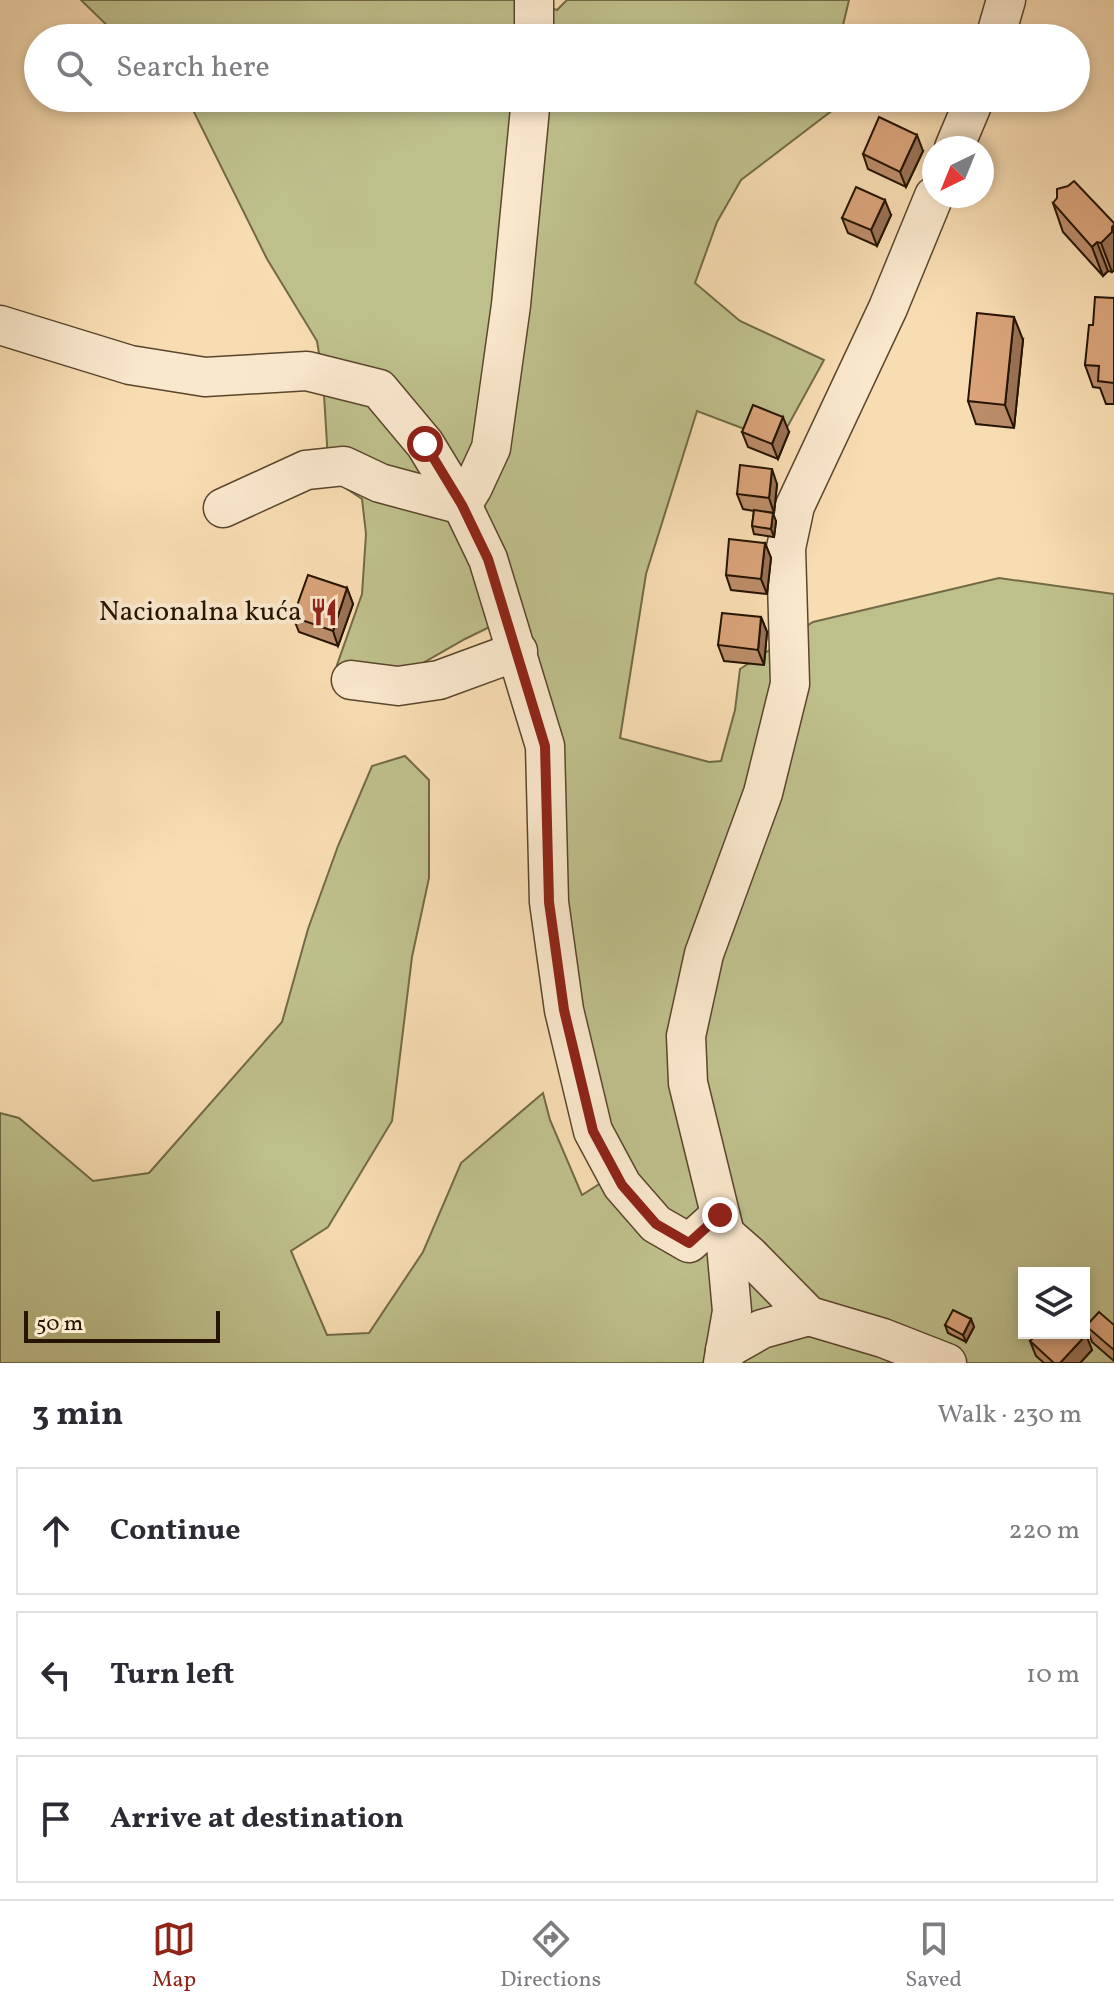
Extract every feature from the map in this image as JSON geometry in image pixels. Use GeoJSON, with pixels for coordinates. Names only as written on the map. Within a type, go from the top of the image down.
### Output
{"type":"FeatureCollection","features":[{"type":"Feature","properties":{"kind":"street"},"geometry":{"type":"LineString","coordinates":[[534,0],[534,24]]}},
{"type":"Feature","properties":{"kind":"street"},"geometry":{"type":"LineString","coordinates":[[999,24],[1006,0]]}},
{"type":"Feature","properties":{"kind":"street"},"geometry":{"type":"LineString","coordinates":[[462,505],[491,448],[511,305],[530,112]]}},
{"type":"Feature","properties":{"kind":"street"},"geometry":{"type":"LineString","coordinates":[[959,136],[969,112]]}},
{"type":"Feature","properties":{"kind":"street"},"geometry":{"type":"LineString","coordinates":[[724,1357],[732,1311],[723,1225],[688,1083],[686,1036],[704,954],[763,793],[790,684],[786,548],[795,506],[888,308],[929,208]]}},
{"type":"Feature","properties":{"kind":"street"},"geometry":{"type":"LineString","coordinates":[[0,325],[130,365],[205,377],[307,371],[379,389],[425,444],[462,505],[488,559],[545,746],[549,902],[564,1010],[593,1131],[622,1185],[656,1224],[689,1243],[723,1225]]}},
{"type":"Feature","properties":{"kind":"street"},"geometry":{"type":"LineString","coordinates":[[223,508],[306,470],[344,466],[380,483],[462,505]]}},
{"type":"Feature","properties":{"kind":"street"},"geometry":{"type":"LineString","coordinates":[[351,680],[398,686],[439,680],[518,651]]}},
{"type":"Feature","properties":{"kind":"street"},"geometry":{"type":"LineString","coordinates":[[723,1225],[809,1316],[883,1338],[947,1363]]}},
{"type":"Feature","properties":{"kind":"street"},"geometry":{"type":"LineString","coordinates":[[724,1357],[762,1329],[809,1316]]}},
{"type":"Feature","properties":{"kind":"green space"},"geometry":{"type":"Polygon","coordinates":[[[81,0],[524,0],[557,10],[567,0],[849,0],[843,24],[106,24],[81,0]]]}},
{"type":"Feature","properties":{"kind":"green space"},"geometry":{"type":"Polygon","coordinates":[[[194,112],[830,112],[741,180],[717,222],[695,283],[740,321],[824,360],[779,442],[697,411],[646,574],[620,738],[709,762],[721,761],[735,710],[740,669],[813,622],[999,578],[1114,594],[1114,1363],[0,1363],[0,1113],[19,1118],[93,1181],[149,1173],[282,1022],[308,929],[338,846],[372,766],[405,756],[429,780],[429,878],[412,957],[392,1121],[328,1227],[291,1251],[327,1335],[369,1333],[423,1252],[461,1163],[543,1093],[550,1120],[582,1195],[607,1179],[549,871],[506,619],[421,664],[382,674],[337,665],[362,594],[366,534],[362,499],[329,477],[323,378],[317,341],[267,259],[194,112]]]}},
{"type":"Feature","properties":{"kind":"building"},"geometry":{"type":"Polygon","coordinates":[[[879,117],[917,135],[900,172],[863,154],[879,117]]]}},
{"type":"Feature","properties":{"kind":"building"},"geometry":{"type":"Polygon","coordinates":[[[1074,181],[1114,223],[1112,232],[1092,247],[1053,203],[1057,198],[1057,189],[1074,181]]]}},
{"type":"Feature","properties":{"kind":"building"},"geometry":{"type":"Polygon","coordinates":[[[856,187],[885,200],[871,230],[842,218],[856,187]]]}},
{"type":"Feature","properties":{"kind":"building"},"geometry":{"type":"Polygon","coordinates":[[[1095,297],[1114,298],[1114,383],[1098,381],[1099,366],[1085,365],[1095,297]]]}},
{"type":"Feature","properties":{"kind":"building"},"geometry":{"type":"Polygon","coordinates":[[[977,313],[1014,317],[1005,405],[968,401],[977,313]]]}},
{"type":"Feature","properties":{"kind":"building"},"geometry":{"type":"Polygon","coordinates":[[[753,405],[783,417],[772,444],[742,432],[753,405]]]}},
{"type":"Feature","properties":{"kind":"building"},"geometry":{"type":"Polygon","coordinates":[[[740,465],[772,469],[769,498],[737,494],[740,465]]]}},
{"type":"Feature","properties":{"kind":"building"},"geometry":{"type":"Polygon","coordinates":[[[754,510],[773,513],[771,529],[752,526],[754,510]]]}},
{"type":"Feature","properties":{"kind":"building"},"geometry":{"type":"Polygon","coordinates":[[[729,539],[765,543],[761,579],[726,575],[729,539]]]}},
{"type":"Feature","properties":{"kind":"building"},"geometry":{"type":"Polygon","coordinates":[[[308,575],[347,588],[333,631],[293,617],[308,575]]]}},
{"type":"Feature","properties":{"kind":"building"},"geometry":{"type":"Polygon","coordinates":[[[722,613],[761,617],[758,650],[718,645],[722,613]]]}},
{"type":"Feature","properties":{"kind":"building"},"geometry":{"type":"Polygon","coordinates":[[[953,1310],[971,1319],[963,1335],[945,1325],[953,1310]]]}},
{"type":"Feature","properties":{"kind":"building"},"geometry":{"type":"Polygon","coordinates":[[[1099,1312],[1114,1325],[1114,1350],[1090,1329],[1090,1322],[1099,1312]]]}},
{"type":"Feature","properties":{"kind":"building"},"geometry":{"type":"Polygon","coordinates":[[[1082,1339],[1060,1363],[1054,1363],[1030,1341],[1082,1339]]]}},
{"type":"Feature","properties":{"kind":"place","name":"Nacionalna kuća"},"geometry":{"type":"Point","coordinates":[324,612]}},
{"type":"Feature","properties":{"kind":"route"},"geometry":{"type":"LineString","coordinates":[[425,444],[462,505],[488,559],[545,746],[549,902],[564,1010],[593,1131],[622,1185],[656,1224],[689,1243],[720,1215]]}}]}
